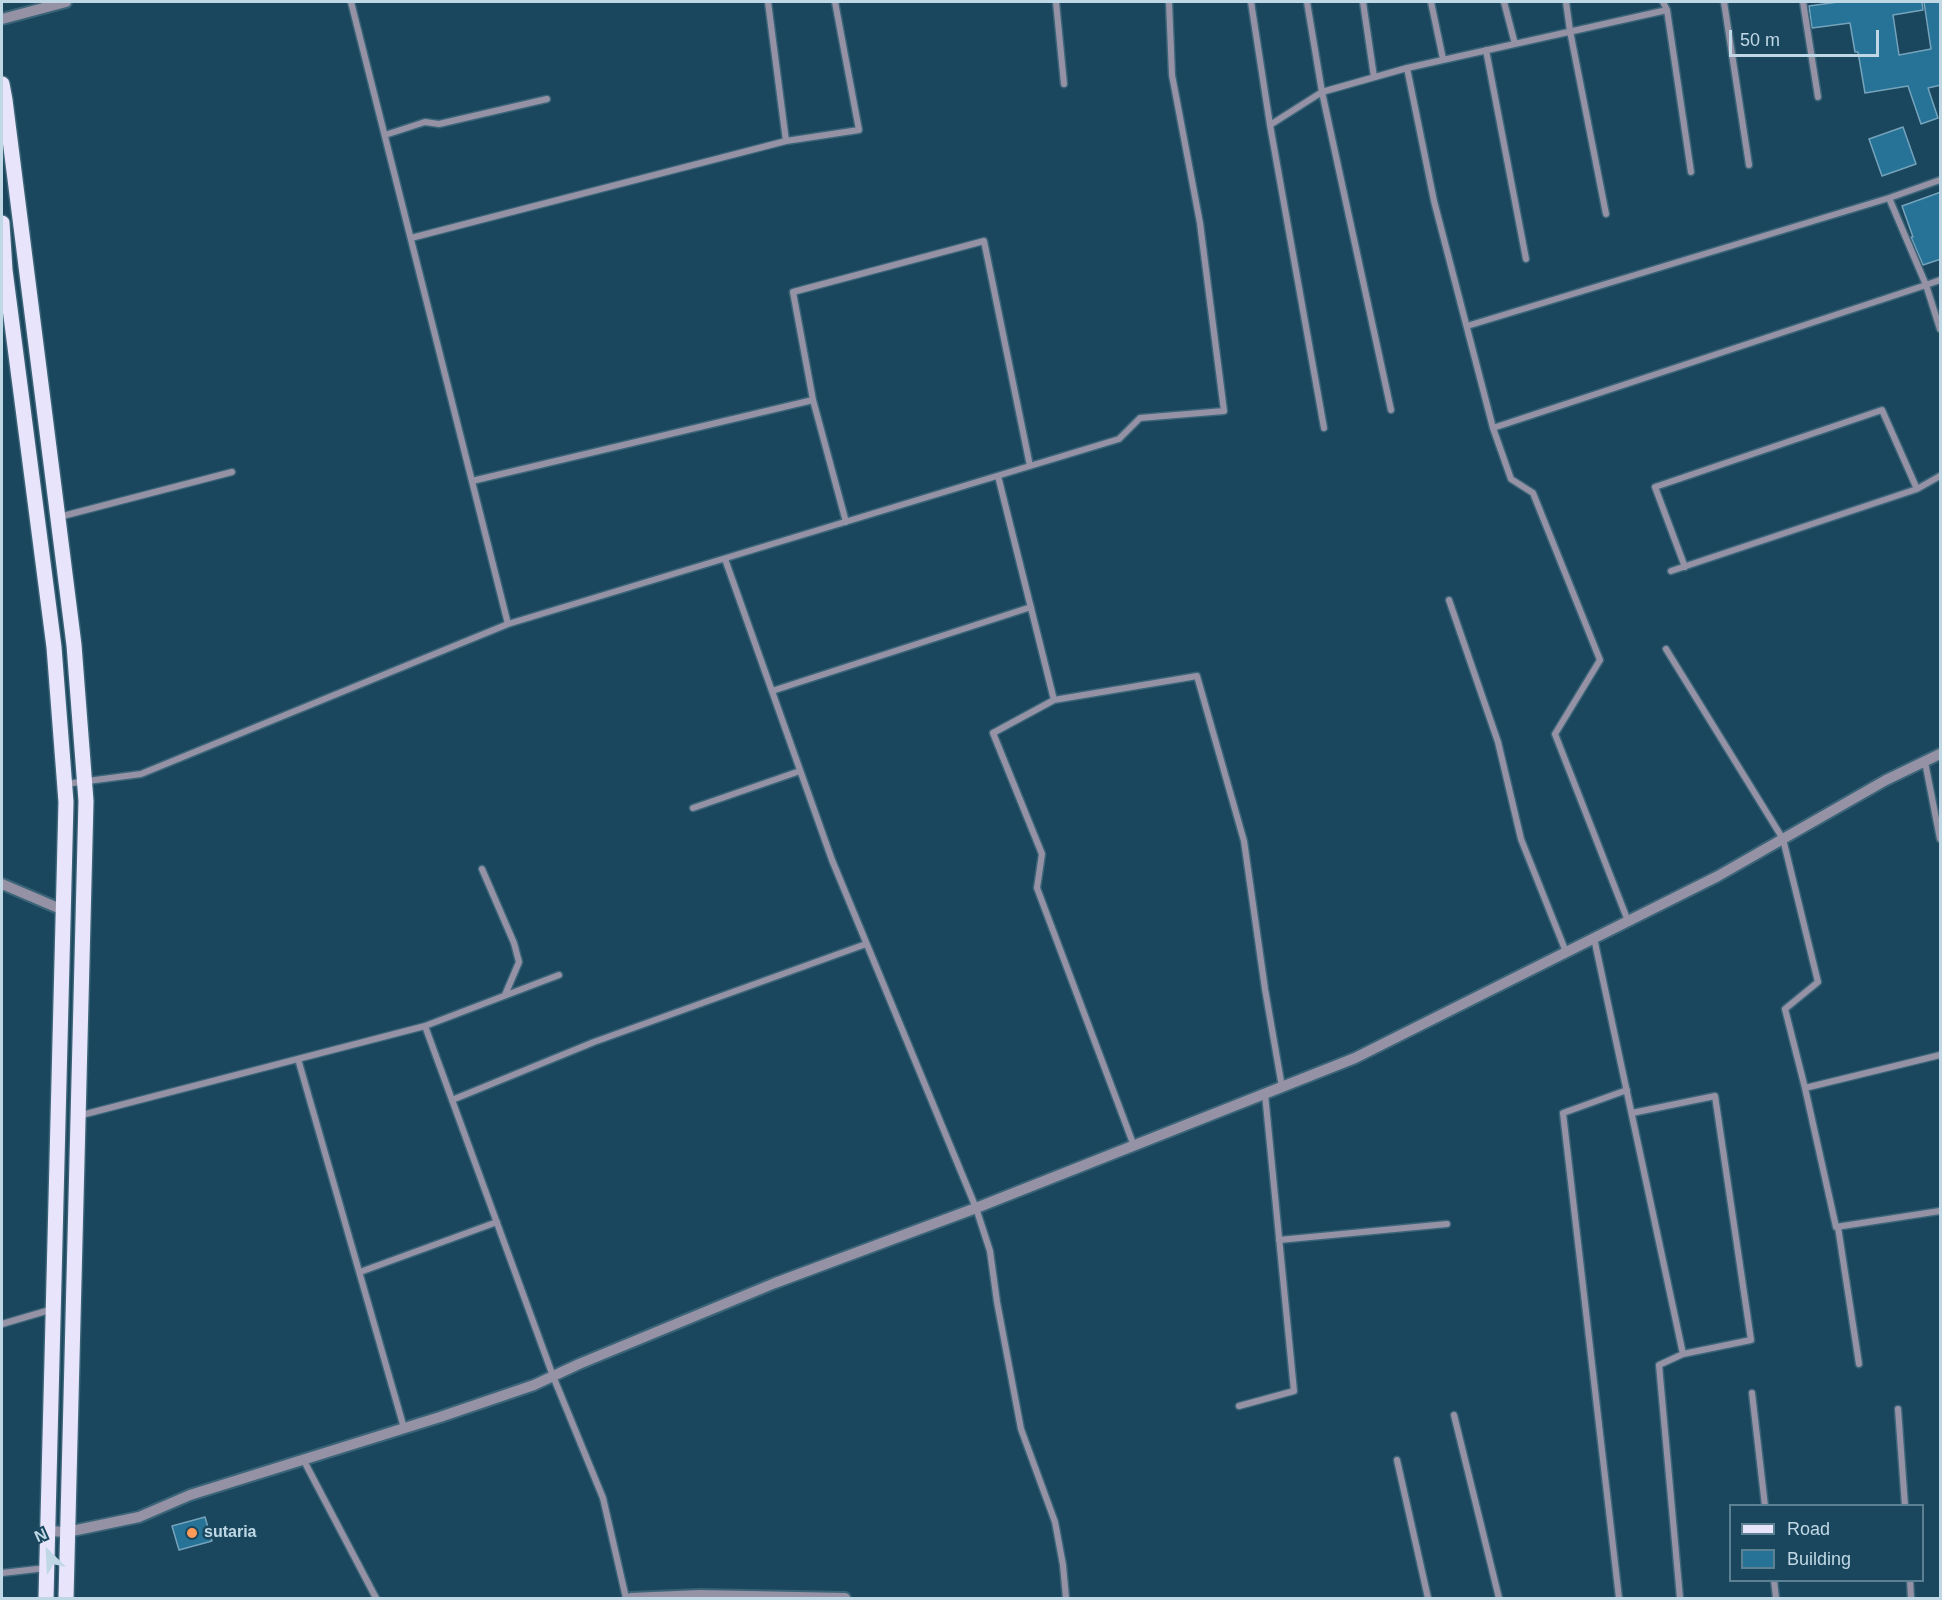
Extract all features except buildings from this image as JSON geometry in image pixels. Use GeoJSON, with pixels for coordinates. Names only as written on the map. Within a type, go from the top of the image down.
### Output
{"type":"FeatureCollection","features":[{"type":"Feature","properties":{"kind":"main road"},"geometry":{"type":"LineString","coordinates":[[2,84],[74,645],[86,801],[66,1599]]}},
{"type":"Feature","properties":{"kind":"main road"},"geometry":{"type":"LineString","coordinates":[[2,223],[3,271],[54,647],[65,784],[45,1599]]}},
{"type":"Feature","properties":{"kind":"main road"},"geometry":{"type":"LineString","coordinates":[[63,910],[83,912]]}},
{"type":"Feature","properties":{"kind":"street"},"geometry":{"type":"LineString","coordinates":[[2,19],[66,2]]}},
{"type":"Feature","properties":{"kind":"street"},"geometry":{"type":"LineString","coordinates":[[351,2],[508,624]]}},
{"type":"Feature","properties":{"kind":"street"},"geometry":{"type":"LineString","coordinates":[[768,2],[786,141]]}},
{"type":"Feature","properties":{"kind":"street"},"geometry":{"type":"LineString","coordinates":[[411,238],[786,141],[859,130],[835,2]]}},
{"type":"Feature","properties":{"kind":"street"},"geometry":{"type":"LineString","coordinates":[[1056,2],[1065,84]]}},
{"type":"Feature","properties":{"kind":"street"},"geometry":{"type":"LineString","coordinates":[[65,784],[141,774],[508,624],[1119,439],[1140,418],[1224,411],[1200,223],[1172,75],[1170,2]]}},
{"type":"Feature","properties":{"kind":"street"},"geometry":{"type":"LineString","coordinates":[[1251,2],[1270,125],[1324,428]]}},
{"type":"Feature","properties":{"kind":"street"},"geometry":{"type":"LineString","coordinates":[[1307,2],[1322,92],[1391,410]]}},
{"type":"Feature","properties":{"kind":"street"},"geometry":{"type":"LineString","coordinates":[[1363,2],[1374,77]]}},
{"type":"Feature","properties":{"kind":"street"},"geometry":{"type":"LineString","coordinates":[[1431,2],[1443,59]]}},
{"type":"Feature","properties":{"kind":"street"},"geometry":{"type":"LineString","coordinates":[[1504,2],[1515,44]]}},
{"type":"Feature","properties":{"kind":"street"},"geometry":{"type":"LineString","coordinates":[[1566,2],[1606,214]]}},
{"type":"Feature","properties":{"kind":"street"},"geometry":{"type":"LineString","coordinates":[[1663,2],[1667,10],[1691,172]]}},
{"type":"Feature","properties":{"kind":"street"},"geometry":{"type":"LineString","coordinates":[[1724,2],[1749,165]]}},
{"type":"Feature","properties":{"kind":"street"},"geometry":{"type":"LineString","coordinates":[[1803,2],[1818,97]]}},
{"type":"Feature","properties":{"kind":"street"},"geometry":{"type":"LineString","coordinates":[[1270,125],[1322,92],[1443,59],[1667,10]]}},
{"type":"Feature","properties":{"kind":"street"},"geometry":{"type":"LineString","coordinates":[[1486,50],[1526,259]]}},
{"type":"Feature","properties":{"kind":"street"},"geometry":{"type":"LineString","coordinates":[[1407,68],[1434,201],[1493,428],[1511,479],[1533,493],[1600,660],[1556,734],[1628,921]]}},
{"type":"Feature","properties":{"kind":"street"},"geometry":{"type":"LineString","coordinates":[[385,135],[425,122],[439,124],[547,99]]}},
{"type":"Feature","properties":{"kind":"street"},"geometry":{"type":"LineString","coordinates":[[1467,326],[1889,198],[1941,180]]}},
{"type":"Feature","properties":{"kind":"street"},"geometry":{"type":"LineString","coordinates":[[1889,198],[1926,285],[1941,329]]}},
{"type":"Feature","properties":{"kind":"street"},"geometry":{"type":"LineString","coordinates":[[846,522],[813,400],[794,292],[984,241],[1030,466]]}},
{"type":"Feature","properties":{"kind":"street"},"geometry":{"type":"LineString","coordinates":[[1493,428],[1941,280]]}},
{"type":"Feature","properties":{"kind":"street"},"geometry":{"type":"LineString","coordinates":[[472,481],[813,400]]}},
{"type":"Feature","properties":{"kind":"street"},"geometry":{"type":"LineString","coordinates":[[1685,567],[1655,487],[1882,410],[1917,489]]}},
{"type":"Feature","properties":{"kind":"street"},"geometry":{"type":"LineString","coordinates":[[58,517],[232,472]]}},
{"type":"Feature","properties":{"kind":"street"},"geometry":{"type":"LineString","coordinates":[[998,476],[1054,700]]}},
{"type":"Feature","properties":{"kind":"street"},"geometry":{"type":"LineString","coordinates":[[1671,571],[1917,489],[1941,476]]}},
{"type":"Feature","properties":{"kind":"street"},"geometry":{"type":"LineString","coordinates":[[725,558],[832,860],[976,1208],[990,1251],[997,1302],[1021,1429],[1055,1522],[1063,1565],[1066,1599]]}},
{"type":"Feature","properties":{"kind":"street"},"geometry":{"type":"LineString","coordinates":[[1449,600],[1498,742],[1521,839],[1566,952]]}},
{"type":"Feature","properties":{"kind":"street"},"geometry":{"type":"LineString","coordinates":[[772,691],[1031,607]]}},
{"type":"Feature","properties":{"kind":"street"},"geometry":{"type":"LineString","coordinates":[[1666,649],[1783,839],[1818,982],[1785,1009],[1838,1227],[1859,1364]]}},
{"type":"Feature","properties":{"kind":"street"},"geometry":{"type":"LineString","coordinates":[[1134,1146],[1037,888],[1042,854],[993,733],[1054,700],[1197,676],[1244,841],[1265,989],[1282,1087]]}},
{"type":"Feature","properties":{"kind":"street"},"geometry":{"type":"LineString","coordinates":[[48,1532],[68,1532],[139,1517],[190,1495],[534,1385],[775,1284],[976,1208],[1355,1058],[1718,876],[1886,780],[1941,754]]}},
{"type":"Feature","properties":{"kind":"street"},"geometry":{"type":"LineString","coordinates":[[1925,762],[1941,839]]}},
{"type":"Feature","properties":{"kind":"street"},"geometry":{"type":"LineString","coordinates":[[693,808],[800,771]]}},
{"type":"Feature","properties":{"kind":"street"},"geometry":{"type":"LineString","coordinates":[[482,869],[514,943],[519,962],[505,995]]}},
{"type":"Feature","properties":{"kind":"street"},"geometry":{"type":"LineString","coordinates":[[2,884],[63,910]]}},
{"type":"Feature","properties":{"kind":"street"},"geometry":{"type":"LineString","coordinates":[[1594,938],[1683,1354]]}},
{"type":"Feature","properties":{"kind":"street"},"geometry":{"type":"LineString","coordinates":[[452,1100],[594,1042],[866,944]]}},
{"type":"Feature","properties":{"kind":"street"},"geometry":{"type":"LineString","coordinates":[[78,1116],[425,1026],[559,975]]}},
{"type":"Feature","properties":{"kind":"street"},"geometry":{"type":"LineString","coordinates":[[425,1026],[553,1376],[603,1498],[626,1599]]}},
{"type":"Feature","properties":{"kind":"street"},"geometry":{"type":"LineString","coordinates":[[1805,1088],[1941,1055]]}},
{"type":"Feature","properties":{"kind":"street"},"geometry":{"type":"LineString","coordinates":[[298,1059],[404,1428]]}},
{"type":"Feature","properties":{"kind":"street"},"geometry":{"type":"LineString","coordinates":[[1619,1599],[1563,1113],[1627,1090]]}},
{"type":"Feature","properties":{"kind":"street"},"geometry":{"type":"LineString","coordinates":[[1239,1407],[1294,1391],[1264,1094]]}},
{"type":"Feature","properties":{"kind":"street"},"geometry":{"type":"LineString","coordinates":[[1632,1113],[1715,1096],[1751,1340],[1683,1354],[1659,1365],[1680,1599]]}},
{"type":"Feature","properties":{"kind":"street"},"geometry":{"type":"LineString","coordinates":[[1838,1227],[1941,1211]]}},
{"type":"Feature","properties":{"kind":"street"},"geometry":{"type":"LineString","coordinates":[[360,1272],[497,1222]]}},
{"type":"Feature","properties":{"kind":"street"},"geometry":{"type":"LineString","coordinates":[[1279,1240],[1447,1224]]}},
{"type":"Feature","properties":{"kind":"street"},"geometry":{"type":"LineString","coordinates":[[2,1324],[53,1309]]}},
{"type":"Feature","properties":{"kind":"street"},"geometry":{"type":"LineString","coordinates":[[1752,1393],[1765,1504]]}},
{"type":"Feature","properties":{"kind":"street"},"geometry":{"type":"LineString","coordinates":[[1899,1409],[1905,1504]]}},
{"type":"Feature","properties":{"kind":"street"},"geometry":{"type":"LineString","coordinates":[[1454,1415],[1498,1599]]}},
{"type":"Feature","properties":{"kind":"street"},"geometry":{"type":"LineString","coordinates":[[303,1458],[376,1599]]}},
{"type":"Feature","properties":{"kind":"street"},"geometry":{"type":"LineString","coordinates":[[1398,1460],[1428,1599]]}},
{"type":"Feature","properties":{"kind":"street"},"geometry":{"type":"LineString","coordinates":[[2,1573],[46,1568]]}},
{"type":"Feature","properties":{"kind":"street"},"geometry":{"type":"LineString","coordinates":[[1774,1582],[1776,1599]]}},
{"type":"Feature","properties":{"kind":"street"},"geometry":{"type":"LineString","coordinates":[[1910,1582],[1911,1599]]}},
{"type":"Feature","properties":{"kind":"street"},"geometry":{"type":"LineString","coordinates":[[631,1599],[700,1595],[845,1599]]}},
{"type":"Feature","properties":{"kind":"place","name":"sutaria"},"geometry":{"type":"Point","coordinates":[192,1533]}}]}
